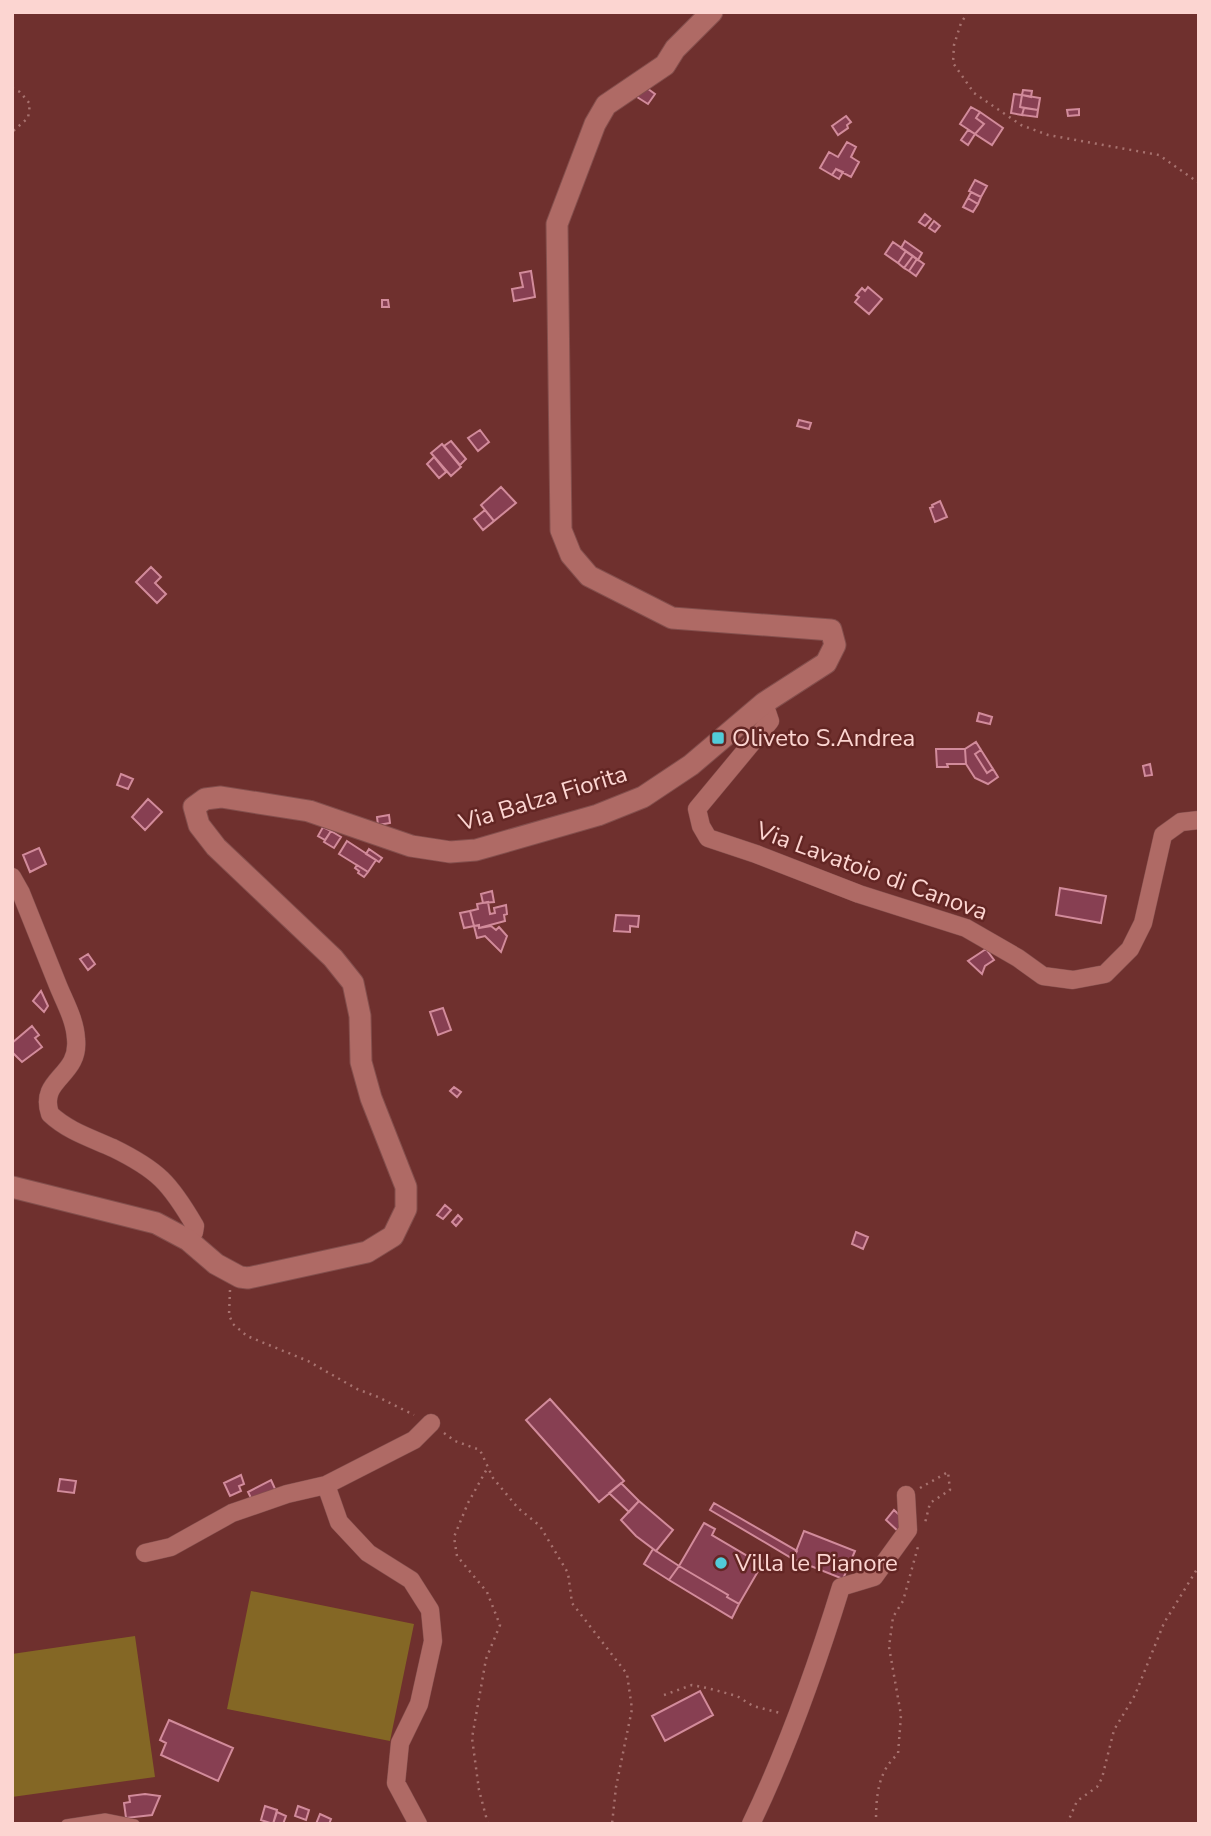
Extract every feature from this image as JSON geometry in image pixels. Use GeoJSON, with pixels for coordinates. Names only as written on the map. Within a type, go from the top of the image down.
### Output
{"type":"FeatureCollection","features":[{"type":"Feature","properties":{"kind":"street","name":"Via Balza Fiorita"},"geometry":{"type":"LineString","coordinates":[[232,1273],[248,1278],[367,1252],[393,1236],[407,1209],[406,1187],[361,1062],[360,1016],[353,983],[333,958],[216,848],[199,825],[194,807],[205,799],[221,797],[309,811],[411,846],[450,852],[476,849],[598,815],[643,797],[691,765],[764,703],[826,663],[835,645],[831,630],[672,618],[589,576],[571,555],[561,530],[557,225],[595,124],[606,105],[665,65],[675,49],[712,12]]}},
{"type":"Feature","properties":{"kind":"street","name":"Via Lavatoio di Canova"},"geometry":{"type":"LineString","coordinates":[[764,703],[770,721],[697,809],[701,826],[708,838],[859,894],[966,928],[1043,976],[1073,980],[1105,974],[1130,949],[1143,923],[1163,835],[1181,822],[1199,820]]}},
{"type":"Feature","properties":{"kind":"street"},"geometry":{"type":"LineString","coordinates":[[12,877],[68,1010],[77,1040],[73,1063],[46,1097],[50,1114],[86,1138],[113,1149],[159,1175],[171,1186],[195,1226],[188,1240]]}},
{"type":"Feature","properties":{"kind":"street"},"geometry":{"type":"LineString","coordinates":[[12,1186],[156,1223],[188,1240],[203,1255],[232,1273]]}},
{"type":"Feature","properties":{"kind":"street"},"geometry":{"type":"LineString","coordinates":[[145,1553],[172,1547],[232,1513],[287,1494],[326,1485],[414,1440],[431,1423]]}},
{"type":"Feature","properties":{"kind":"street"},"geometry":{"type":"LineString","coordinates":[[326,1485],[339,1522],[368,1553],[411,1580],[430,1610],[433,1641],[419,1704],[400,1743],[396,1783],[418,1824]]}},
{"type":"Feature","properties":{"kind":"street"},"geometry":{"type":"LineString","coordinates":[[751,1824],[773,1778],[815,1671],[841,1587],[874,1577],[908,1530],[906,1495]]}},
{"type":"Feature","properties":{"kind":"lane"},"geometry":{"type":"LineString","coordinates":[[66,1824],[105,1818],[135,1824]]}},
{"type":"Feature","properties":{"kind":"path"},"geometry":{"type":"LineString","coordinates":[[968,12],[961,23],[954,46],[953,63],[974,93],[1021,125],[1048,135],[1158,155],[1199,183]]}},
{"type":"Feature","properties":{"kind":"path"},"geometry":{"type":"LineString","coordinates":[[12,88],[20,92],[30,104],[28,118],[12,132]]}},
{"type":"Feature","properties":{"kind":"path"},"geometry":{"type":"LineString","coordinates":[[232,1273],[229,1315],[233,1324],[247,1336],[308,1362],[357,1389],[431,1423],[455,1441],[481,1450],[493,1478],[517,1508],[540,1526],[568,1573],[572,1603],[627,1674],[632,1709],[611,1824]]}},
{"type":"Feature","properties":{"kind":"path"},"geometry":{"type":"LineString","coordinates":[[488,1467],[468,1503],[454,1537],[457,1556],[487,1592],[500,1625],[486,1658],[472,1738],[479,1790],[488,1824]]}},
{"type":"Feature","properties":{"kind":"path"},"geometry":{"type":"LineString","coordinates":[[906,1495],[948,1472],[950,1490],[930,1503],[923,1528]]}},
{"type":"Feature","properties":{"kind":"path"},"geometry":{"type":"LineString","coordinates":[[876,1824],[876,1793],[887,1763],[898,1754],[901,1715],[889,1647],[893,1617],[902,1601],[920,1540]]}},
{"type":"Feature","properties":{"kind":"path"},"geometry":{"type":"LineString","coordinates":[[1067,1824],[1077,1801],[1097,1787],[1102,1778],[1114,1730],[1135,1695],[1164,1623],[1199,1566]]}},
{"type":"Feature","properties":{"kind":"path"},"geometry":{"type":"LineString","coordinates":[[664,1695],[692,1685],[737,1696],[753,1706],[796,1718]]}},
{"type":"Feature","properties":{"kind":"shaded area"},"geometry":{"type":"Polygon","coordinates":[[[251,1591],[414,1624],[390,1741],[227,1709],[251,1591]]]}},
{"type":"Feature","properties":{"kind":"shaded area"},"geometry":{"type":"Polygon","coordinates":[[[135,1636],[155,1777],[12,1797],[12,1654],[135,1636]]]}},
{"type":"Feature","properties":{"kind":"building"},"geometry":{"type":"Polygon","coordinates":[[[644,86],[655,94],[648,104],[637,97],[644,86]]]}},
{"type":"Feature","properties":{"kind":"building"},"geometry":{"type":"Polygon","coordinates":[[[1023,90],[1032,91],[1031,97],[1022,95],[1023,90]]]}},
{"type":"Feature","properties":{"kind":"building"},"geometry":{"type":"Polygon","coordinates":[[[1014,94],[1022,95],[1022,115],[1011,113],[1014,94]]]}},
{"type":"Feature","properties":{"kind":"building"},"geometry":{"type":"Polygon","coordinates":[[[1022,95],[1040,98],[1038,110],[1020,107],[1022,95]]]}},
{"type":"Feature","properties":{"kind":"building"},"geometry":{"type":"Polygon","coordinates":[[[971,107],[980,112],[976,118],[984,124],[975,134],[960,124],[971,107]]]}},
{"type":"Feature","properties":{"kind":"building"},"geometry":{"type":"Polygon","coordinates":[[[1024,108],[1038,110],[1037,117],[1022,115],[1024,108]]]}},
{"type":"Feature","properties":{"kind":"building"},"geometry":{"type":"Polygon","coordinates":[[[1079,109],[1079,115],[1068,116],[1067,110],[1079,109]]]}},
{"type":"Feature","properties":{"kind":"building"},"geometry":{"type":"Polygon","coordinates":[[[980,112],[1003,128],[992,145],[975,134],[984,124],[976,118],[980,112]]]}},
{"type":"Feature","properties":{"kind":"building"},"geometry":{"type":"Polygon","coordinates":[[[846,116],[851,122],[847,125],[848,128],[838,135],[832,126],[846,116]]]}},
{"type":"Feature","properties":{"kind":"building"},"geometry":{"type":"Polygon","coordinates":[[[968,130],[975,134],[968,145],[961,140],[968,130]]]}},
{"type":"Feature","properties":{"kind":"building"},"geometry":{"type":"Polygon","coordinates":[[[847,142],[856,147],[851,157],[859,162],[851,177],[836,169],[832,175],[820,168],[829,152],[838,157],[847,142]]]}},
{"type":"Feature","properties":{"kind":"building"},"geometry":{"type":"Polygon","coordinates":[[[836,169],[843,172],[839,179],[832,175],[836,169]]]}},
{"type":"Feature","properties":{"kind":"building"},"geometry":{"type":"Polygon","coordinates":[[[975,180],[987,186],[981,197],[969,191],[975,180]]]}},
{"type":"Feature","properties":{"kind":"building"},"geometry":{"type":"Polygon","coordinates":[[[971,192],[981,197],[978,204],[968,198],[971,192]]]}},
{"type":"Feature","properties":{"kind":"building"},"geometry":{"type":"Polygon","coordinates":[[[968,198],[978,204],[973,212],[963,207],[968,198]]]}},
{"type":"Feature","properties":{"kind":"building"},"geometry":{"type":"Polygon","coordinates":[[[925,214],[931,219],[925,226],[919,222],[925,214]]]}},
{"type":"Feature","properties":{"kind":"building"},"geometry":{"type":"Polygon","coordinates":[[[934,221],[940,226],[935,232],[929,228],[934,221]]]}},
{"type":"Feature","properties":{"kind":"building"},"geometry":{"type":"Polygon","coordinates":[[[905,241],[922,253],[918,260],[901,248],[905,241]]]}},
{"type":"Feature","properties":{"kind":"building"},"geometry":{"type":"Polygon","coordinates":[[[893,242],[906,251],[898,263],[885,254],[893,242]]]}},
{"type":"Feature","properties":{"kind":"building"},"geometry":{"type":"Polygon","coordinates":[[[906,251],[913,256],[904,268],[898,263],[906,251]]]}},
{"type":"Feature","properties":{"kind":"building"},"geometry":{"type":"Polygon","coordinates":[[[913,256],[917,259],[909,271],[904,268],[913,256]]]}},
{"type":"Feature","properties":{"kind":"building"},"geometry":{"type":"Polygon","coordinates":[[[917,259],[924,264],[916,276],[909,271],[917,259]]]}},
{"type":"Feature","properties":{"kind":"building"},"geometry":{"type":"Polygon","coordinates":[[[531,271],[535,297],[514,301],[512,289],[523,287],[520,273],[531,271]]]}},
{"type":"Feature","properties":{"kind":"building"},"geometry":{"type":"Polygon","coordinates":[[[868,287],[882,299],[869,314],[855,302],[859,297],[856,295],[862,288],[865,291],[868,287]]]}},
{"type":"Feature","properties":{"kind":"building"},"geometry":{"type":"Polygon","coordinates":[[[382,300],[388,300],[389,307],[382,307],[382,300]]]}},
{"type":"Feature","properties":{"kind":"building"},"geometry":{"type":"Polygon","coordinates":[[[799,420],[811,423],[809,429],[797,426],[799,420]]]}},
{"type":"Feature","properties":{"kind":"building"},"geometry":{"type":"Polygon","coordinates":[[[480,430],[489,442],[478,451],[468,438],[480,430]]]}},
{"type":"Feature","properties":{"kind":"building"},"geometry":{"type":"Polygon","coordinates":[[[451,441],[466,459],[460,465],[444,446],[451,441]]]}},
{"type":"Feature","properties":{"kind":"building"},"geometry":{"type":"Polygon","coordinates":[[[442,444],[461,467],[451,476],[431,453],[442,444]]]}},
{"type":"Feature","properties":{"kind":"building"},"geometry":{"type":"Polygon","coordinates":[[[434,457],[446,472],[439,478],[427,464],[434,457]]]}},
{"type":"Feature","properties":{"kind":"building"},"geometry":{"type":"Polygon","coordinates":[[[501,487],[516,503],[494,521],[481,505],[501,487]]]}},
{"type":"Feature","properties":{"kind":"building"},"geometry":{"type":"Polygon","coordinates":[[[940,501],[947,517],[935,522],[930,508],[940,501]]]}},
{"type":"Feature","properties":{"kind":"building"},"geometry":{"type":"Polygon","coordinates":[[[485,510],[494,521],[483,530],[474,519],[485,510]]]}},
{"type":"Feature","properties":{"kind":"building"},"geometry":{"type":"Polygon","coordinates":[[[151,567],[161,577],[155,583],[166,594],[157,603],[136,582],[151,567]]]}},
{"type":"Feature","properties":{"kind":"building"},"geometry":{"type":"Polygon","coordinates":[[[979,713],[992,717],[990,724],[977,721],[979,713]]]}},
{"type":"Feature","properties":{"kind":"building"},"geometry":{"type":"Polygon","coordinates":[[[976,742],[981,750],[975,754],[987,773],[993,769],[998,777],[988,784],[975,778],[966,764],[965,749],[976,742]]]}},
{"type":"Feature","properties":{"kind":"building"},"geometry":{"type":"Polygon","coordinates":[[[936,749],[965,749],[966,764],[937,767],[936,749]]]}},
{"type":"Feature","properties":{"kind":"building"},"geometry":{"type":"Polygon","coordinates":[[[981,750],[993,769],[987,773],[975,754],[981,750]]]}},
{"type":"Feature","properties":{"kind":"building"},"geometry":{"type":"Polygon","coordinates":[[[1150,764],[1152,775],[1145,776],[1143,766],[1150,764]]]}},
{"type":"Feature","properties":{"kind":"building"},"geometry":{"type":"Polygon","coordinates":[[[121,774],[133,779],[128,789],[117,785],[121,774]]]}},
{"type":"Feature","properties":{"kind":"building"},"geometry":{"type":"Polygon","coordinates":[[[148,799],[162,812],[145,830],[132,817],[148,799]]]}},
{"type":"Feature","properties":{"kind":"building"},"geometry":{"type":"Polygon","coordinates":[[[389,815],[390,823],[378,825],[377,817],[389,815]]]}},
{"type":"Feature","properties":{"kind":"building"},"geometry":{"type":"Polygon","coordinates":[[[323,827],[331,831],[325,840],[318,836],[323,827]]]}},
{"type":"Feature","properties":{"kind":"building"},"geometry":{"type":"Polygon","coordinates":[[[331,831],[341,837],[334,848],[324,842],[331,831]]]}},
{"type":"Feature","properties":{"kind":"building"},"geometry":{"type":"Polygon","coordinates":[[[347,841],[376,860],[368,872],[339,854],[347,841]]]}},
{"type":"Feature","properties":{"kind":"building"},"geometry":{"type":"Polygon","coordinates":[[[39,848],[46,864],[30,872],[23,855],[39,848]]]}},
{"type":"Feature","properties":{"kind":"building"},"geometry":{"type":"Polygon","coordinates":[[[369,849],[382,858],[379,862],[366,854],[369,849]]]}},
{"type":"Feature","properties":{"kind":"building"},"geometry":{"type":"Polygon","coordinates":[[[357,865],[368,872],[364,877],[355,868],[357,865]]]}},
{"type":"Feature","properties":{"kind":"building"},"geometry":{"type":"Polygon","coordinates":[[[1060,888],[1106,896],[1101,923],[1056,915],[1060,888]]]}},
{"type":"Feature","properties":{"kind":"building"},"geometry":{"type":"Polygon","coordinates":[[[492,891],[494,902],[483,903],[481,894],[492,891]]]}},
{"type":"Feature","properties":{"kind":"building"},"geometry":{"type":"Polygon","coordinates":[[[488,902],[490,914],[495,913],[494,908],[506,905],[505,921],[479,928],[479,925],[474,926],[470,911],[478,909],[477,904],[488,902]]]}},
{"type":"Feature","properties":{"kind":"building"},"geometry":{"type":"Polygon","coordinates":[[[470,911],[474,926],[464,928],[460,913],[470,911]]]}},
{"type":"Feature","properties":{"kind":"building"},"geometry":{"type":"Polygon","coordinates":[[[616,915],[639,916],[638,927],[630,926],[630,932],[614,931],[616,915]]]}},
{"type":"Feature","properties":{"kind":"building"},"geometry":{"type":"Polygon","coordinates":[[[479,925],[479,928],[491,926],[496,930],[499,927],[507,936],[501,952],[485,936],[477,938],[474,926],[479,925]]]}},
{"type":"Feature","properties":{"kind":"building"},"geometry":{"type":"Polygon","coordinates":[[[986,949],[994,960],[985,966],[982,974],[968,961],[986,949]]]}},
{"type":"Feature","properties":{"kind":"building"},"geometry":{"type":"Polygon","coordinates":[[[88,954],[95,964],[88,970],[80,959],[88,954]]]}},
{"type":"Feature","properties":{"kind":"building"},"geometry":{"type":"Polygon","coordinates":[[[41,991],[48,1006],[44,1012],[33,1001],[41,991]]]}},
{"type":"Feature","properties":{"kind":"building"},"geometry":{"type":"Polygon","coordinates":[[[443,1008],[451,1030],[438,1035],[430,1012],[443,1008]]]}},
{"type":"Feature","properties":{"kind":"building"},"geometry":{"type":"Polygon","coordinates":[[[32,1026],[39,1035],[35,1038],[42,1047],[22,1062],[12,1052],[12,1043],[32,1026]]]}},
{"type":"Feature","properties":{"kind":"building"},"geometry":{"type":"Polygon","coordinates":[[[454,1087],[461,1092],[457,1097],[450,1091],[454,1087]]]}},
{"type":"Feature","properties":{"kind":"building"},"geometry":{"type":"Polygon","coordinates":[[[445,1205],[451,1210],[443,1219],[437,1215],[445,1205]]]}},
{"type":"Feature","properties":{"kind":"building"},"geometry":{"type":"Polygon","coordinates":[[[458,1215],[462,1219],[456,1226],[452,1222],[458,1215]]]}},
{"type":"Feature","properties":{"kind":"building"},"geometry":{"type":"Polygon","coordinates":[[[856,1232],[868,1237],[863,1249],[852,1244],[856,1232]]]}},
{"type":"Feature","properties":{"kind":"building"},"geometry":{"type":"Polygon","coordinates":[[[550,1399],[624,1481],[599,1502],[526,1420],[550,1399]]]}},
{"type":"Feature","properties":{"kind":"building"},"geometry":{"type":"Polygon","coordinates":[[[241,1475],[244,1484],[239,1486],[241,1491],[230,1496],[224,1483],[241,1475]]]}},
{"type":"Feature","properties":{"kind":"building"},"geometry":{"type":"Polygon","coordinates":[[[60,1479],[76,1481],[74,1493],[58,1491],[60,1479]]]}},
{"type":"Feature","properties":{"kind":"building"},"geometry":{"type":"Polygon","coordinates":[[[271,1480],[276,1491],[253,1502],[248,1492],[271,1480]]]}},
{"type":"Feature","properties":{"kind":"building"},"geometry":{"type":"Polygon","coordinates":[[[621,1483],[639,1501],[629,1512],[609,1493],[621,1483]]]}},
{"type":"Feature","properties":{"kind":"building"},"geometry":{"type":"Polygon","coordinates":[[[639,1501],[673,1530],[656,1551],[621,1520],[639,1501]]]}},
{"type":"Feature","properties":{"kind":"building"},"geometry":{"type":"Polygon","coordinates":[[[714,1503],[797,1551],[793,1559],[710,1510],[714,1503]]]}},
{"type":"Feature","properties":{"kind":"building"},"geometry":{"type":"Polygon","coordinates":[[[894,1510],[908,1523],[899,1532],[886,1520],[894,1510]]]}},
{"type":"Feature","properties":{"kind":"building","name":"Villa le Pianore"},"geometry":{"type":"Polygon","coordinates":[[[704,1523],[715,1529],[712,1535],[751,1558],[753,1554],[764,1561],[739,1604],[679,1566],[704,1523]]]}},
{"type":"Feature","properties":{"kind":"building"},"geometry":{"type":"Polygon","coordinates":[[[804,1531],[855,1551],[843,1579],[793,1559],[804,1531]]]}},
{"type":"Feature","properties":{"kind":"building"},"geometry":{"type":"Polygon","coordinates":[[[653,1549],[679,1566],[669,1580],[644,1564],[653,1549]]]}},
{"type":"Feature","properties":{"kind":"building"},"geometry":{"type":"Polygon","coordinates":[[[679,1566],[739,1604],[732,1618],[669,1580],[679,1566]]]}},
{"type":"Feature","properties":{"kind":"building"},"geometry":{"type":"Polygon","coordinates":[[[700,1691],[713,1715],[665,1741],[652,1716],[700,1691]]]}},
{"type":"Feature","properties":{"kind":"building"},"geometry":{"type":"Polygon","coordinates":[[[169,1720],[233,1748],[218,1781],[161,1755],[166,1743],[160,1740],[169,1720]]]}},
{"type":"Feature","properties":{"kind":"building"},"geometry":{"type":"Polygon","coordinates":[[[129,1796],[160,1796],[152,1815],[126,1818],[124,1803],[130,1802],[129,1796]]]}},
{"type":"Feature","properties":{"kind":"building"},"geometry":{"type":"Polygon","coordinates":[[[265,1806],[277,1810],[273,1824],[261,1820],[265,1806]]]}},
{"type":"Feature","properties":{"kind":"building"},"geometry":{"type":"Polygon","coordinates":[[[298,1806],[309,1810],[306,1820],[295,1816],[298,1806]]]}},
{"type":"Feature","properties":{"kind":"building"},"geometry":{"type":"Polygon","coordinates":[[[277,1812],[286,1816],[283,1824],[273,1824],[277,1812]]]}},
{"type":"Feature","properties":{"kind":"building"},"geometry":{"type":"Polygon","coordinates":[[[320,1814],[331,1819],[329,1824],[316,1824],[320,1814]]]}},
{"type":"Feature","properties":{"kind":"place","name":"Oliveto S.Andrea"},"geometry":{"type":"Point","coordinates":[718,738]}},
{"type":"Feature","properties":{"kind":"place","name":"Villa le Pianore"},"geometry":{"type":"Point","coordinates":[721,1563]}}]}
